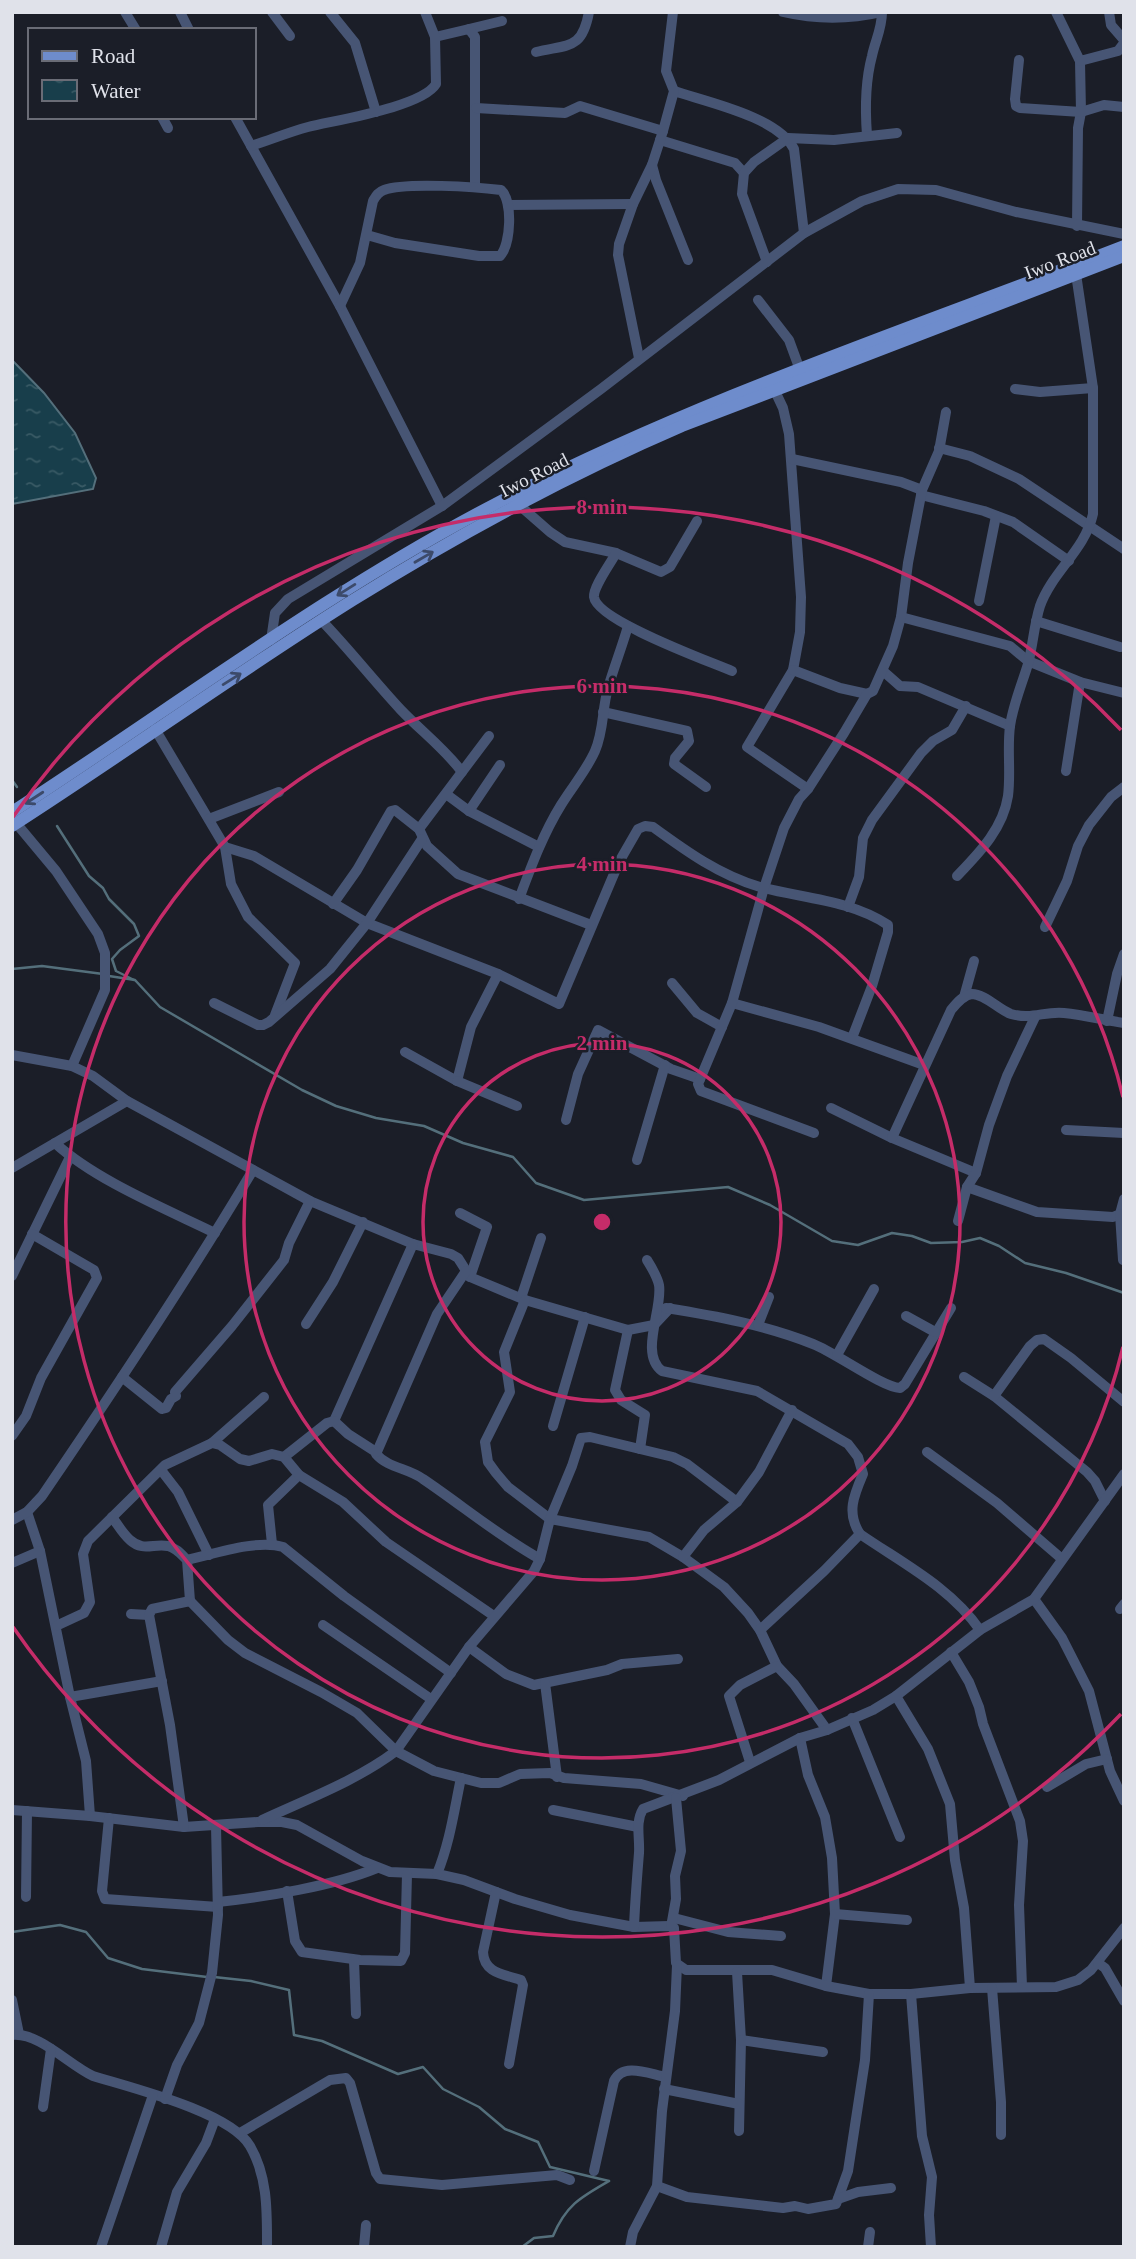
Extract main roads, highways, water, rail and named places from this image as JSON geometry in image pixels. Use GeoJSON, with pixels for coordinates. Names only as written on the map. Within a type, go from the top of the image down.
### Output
{"type":"FeatureCollection","features":[{"type":"Feature","properties":{"kind":"main road","name":"Iwo Road"},"geometry":{"type":"LineString","coordinates":[[14,820],[205,689],[322,621],[389,578],[519,504],[626,450],[1124,246]]}},
{"type":"Feature","properties":{"kind":"main road","name":"Iwo Road"},"geometry":{"type":"LineString","coordinates":[[14,820],[155,729],[271,639],[380,569],[524,489],[680,417],[800,370],[1124,256]]}},
{"type":"Feature","properties":{"kind":"water"},"geometry":{"type":"Polygon","coordinates":[[[12,360],[44,393],[75,433],[96,478],[93,489],[12,504],[12,360]]]}},
{"type":"Feature","properties":{"kind":"waterway"},"geometry":{"type":"LineString","coordinates":[[12,780],[17,787]]}},
{"type":"Feature","properties":{"kind":"waterway"},"geometry":{"type":"LineString","coordinates":[[57,826],[89,876],[134,924],[139,936],[112,959],[116,971],[134,980]]}},
{"type":"Feature","properties":{"kind":"waterway"},"geometry":{"type":"LineString","coordinates":[[12,969],[42,966],[103,974]]}},
{"type":"Feature","properties":{"kind":"waterway"},"geometry":{"type":"LineString","coordinates":[[109,976],[135,980],[160,1007],[302,1090],[336,1106],[376,1118],[424,1126],[463,1143],[513,1157],[536,1183],[584,1200],[728,1187],[770,1205],[832,1241],[858,1245],[892,1233],[931,1243],[962,1242],[980,1238],[999,1246],[1025,1263],[1066,1273],[1124,1293]]}},
{"type":"Feature","properties":{"kind":"waterway"},"geometry":{"type":"LineString","coordinates":[[12,1932],[60,1925],[86,1932],[108,1958],[142,1969],[207,1977]]}},
{"type":"Feature","properties":{"kind":"waterway"},"geometry":{"type":"LineString","coordinates":[[214,1977],[251,1981],[289,1990],[294,2035],[322,2041],[398,2074],[423,2067],[443,2089],[479,2107],[505,2129],[538,2142],[550,2167],[609,2181]]}},
{"type":"Feature","properties":{"kind":"waterway"},"geometry":{"type":"LineString","coordinates":[[522,2247],[534,2238],[553,2236],[563,2217],[575,2203],[609,2181]]}}]}
